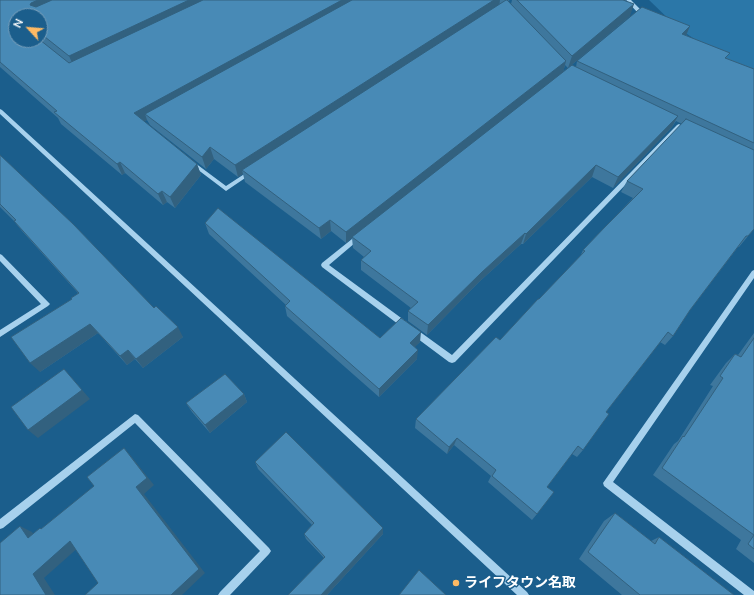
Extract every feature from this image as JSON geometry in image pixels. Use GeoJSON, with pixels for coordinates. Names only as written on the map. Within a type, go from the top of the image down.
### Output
{"type":"FeatureCollection","features":[{"type":"Feature","properties":{"kind":"street"},"geometry":{"type":"LineString","coordinates":[[628,0],[640,12],[634,17]]}},
{"type":"Feature","properties":{"kind":"street"},"geometry":{"type":"LineString","coordinates":[[0,111],[524,595]]}},
{"type":"Feature","properties":{"kind":"street"},"geometry":{"type":"LineString","coordinates":[[672,123],[686,130]]}},
{"type":"Feature","properties":{"kind":"street"},"geometry":{"type":"LineString","coordinates":[[368,231],[324,265],[452,360],[679,126]]}},
{"type":"Feature","properties":{"kind":"street"},"geometry":{"type":"LineString","coordinates":[[184,157],[226,188],[259,167]]}},
{"type":"Feature","properties":{"kind":"street"},"geometry":{"type":"LineString","coordinates":[[0,257],[46,304],[0,334]]}},
{"type":"Feature","properties":{"kind":"street"},"geometry":{"type":"LineString","coordinates":[[752,595],[607,483],[754,273]]}},
{"type":"Feature","properties":{"kind":"street"},"geometry":{"type":"LineString","coordinates":[[0,525],[135,418],[266,551],[223,595]]}},
{"type":"Feature","properties":{"kind":"shaded area"},"geometry":{"type":"Polygon","coordinates":[[[649,0],[754,0],[754,78],[746,75],[677,27],[649,0]]]}},
{"type":"Feature","properties":{"kind":"building"},"geometry":{"type":"Polygon","coordinates":[[[0,0],[38,0],[30,5],[36,7],[52,0],[189,0],[69,56],[48,39],[48,8],[8,8],[8,48],[48,48],[48,46],[69,63],[203,0],[342,0],[134,113],[197,164],[170,197],[162,191],[158,194],[120,162],[117,164],[54,112],[57,111],[0,62],[0,0]]]}},
{"type":"Feature","properties":{"kind":"building"},"geometry":{"type":"Polygon","coordinates":[[[352,0],[494,0],[235,165],[210,147],[202,157],[145,114],[352,0]]]}},
{"type":"Feature","properties":{"kind":"building"},"geometry":{"type":"Polygon","coordinates":[[[506,0],[566,61],[346,232],[330,220],[319,228],[242,170],[506,0]]]}},
{"type":"Feature","properties":{"kind":"building"},"geometry":{"type":"Polygon","coordinates":[[[517,0],[623,0],[634,4],[572,56],[517,0]]]}},
{"type":"Feature","properties":{"kind":"building"},"geometry":{"type":"Polygon","coordinates":[[[642,7],[690,26],[682,34],[730,53],[725,58],[754,69],[754,143],[577,61],[642,7]]]}},
{"type":"Feature","properties":{"kind":"building"},"geometry":{"type":"Polygon","coordinates":[[[572,65],[678,116],[618,177],[596,165],[526,234],[525,233],[482,272],[428,325],[408,311],[418,302],[361,260],[371,251],[352,237],[572,65]]]}},
{"type":"Feature","properties":{"kind":"building"},"geometry":{"type":"Polygon","coordinates":[[[686,119],[754,150],[754,229],[748,236],[746,236],[690,310],[673,336],[668,332],[606,412],[609,414],[583,450],[578,446],[547,487],[554,492],[537,514],[492,476],[496,470],[457,438],[449,447],[416,419],[496,337],[500,340],[585,251],[583,250],[643,189],[627,181],[686,119]]]}},
{"type":"Feature","properties":{"kind":"building"},"geometry":{"type":"Polygon","coordinates":[[[0,155],[73,224],[154,308],[156,306],[178,327],[136,359],[128,350],[120,356],[90,324],[30,363],[11,337],[72,299],[71,298],[79,293],[14,221],[16,220],[0,204],[0,155]]]}},
{"type":"Feature","properties":{"kind":"building"},"geometry":{"type":"Polygon","coordinates":[[[218,208],[380,338],[401,318],[421,332],[410,343],[418,350],[379,389],[285,306],[290,301],[205,223],[218,208]]]}},
{"type":"Feature","properties":{"kind":"building"},"geometry":{"type":"Polygon","coordinates":[[[754,338],[754,535],[662,468],[723,378],[720,376],[735,354],[741,357],[754,338]]]}},
{"type":"Feature","properties":{"kind":"building"},"geometry":{"type":"Polygon","coordinates":[[[64,369],[82,390],[28,430],[11,407],[64,369]]]}},
{"type":"Feature","properties":{"kind":"building"},"geometry":{"type":"Polygon","coordinates":[[[225,374],[244,394],[205,425],[186,403],[225,374]]]}},
{"type":"Feature","properties":{"kind":"building"},"geometry":{"type":"Polygon","coordinates":[[[286,432],[383,528],[321,595],[288,595],[325,557],[304,534],[314,523],[255,462],[286,432]]]}},
{"type":"Feature","properties":{"kind":"building"},"geometry":{"type":"Polygon","coordinates":[[[124,448],[147,478],[136,487],[199,569],[171,595],[85,595],[98,583],[70,541],[33,574],[46,595],[0,595],[0,543],[20,526],[28,538],[40,528],[41,529],[94,486],[87,477],[124,448]]]}},
{"type":"Feature","properties":{"kind":"building"},"geometry":{"type":"Polygon","coordinates":[[[615,513],[655,544],[659,537],[734,595],[640,595],[588,552],[615,513]]]}},
{"type":"Feature","properties":{"kind":"building"},"geometry":{"type":"Polygon","coordinates":[[[754,535],[754,549],[748,544],[754,535]]]}},
{"type":"Feature","properties":{"kind":"building"},"geometry":{"type":"Polygon","coordinates":[[[419,570],[446,595],[399,595],[419,570]]]}},
{"type":"Feature","properties":{"kind":"place","name":"ライフタウン名取"},"geometry":{"type":"Point","coordinates":[456,583]}}]}
